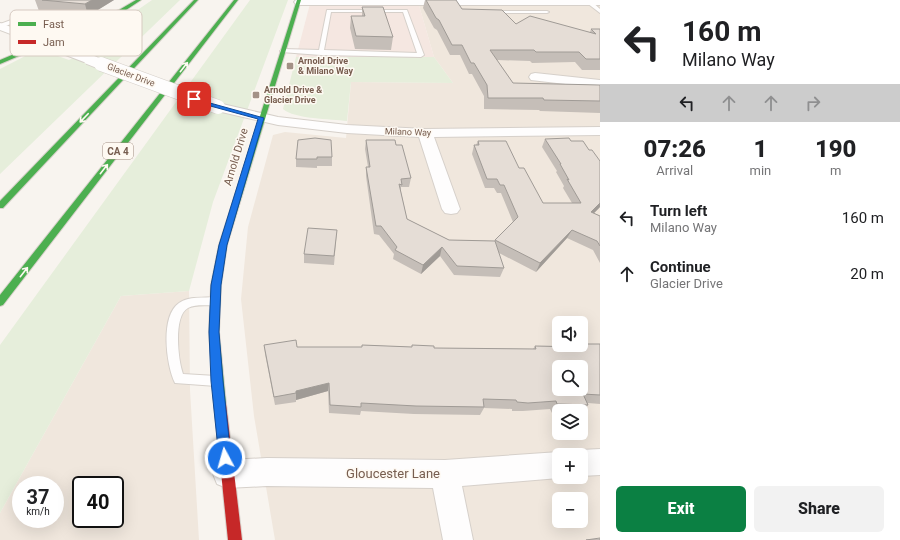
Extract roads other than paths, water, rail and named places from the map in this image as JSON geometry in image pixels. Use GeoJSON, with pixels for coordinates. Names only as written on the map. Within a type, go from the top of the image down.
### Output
{"type":"FeatureCollection","features":[{"type":"Feature","properties":{"kind":"main road"},"geometry":{"type":"LineString","coordinates":[[123,10],[139,0]]}},
{"type":"Feature","properties":{"kind":"main road"},"geometry":{"type":"LineString","coordinates":[[0,206],[196,0]]}},
{"type":"Feature","properties":{"kind":"main road","name":"CA 4"},"geometry":{"type":"LineString","coordinates":[[0,302],[236,0]]}},
{"type":"Feature","properties":{"kind":"main road","name":"Arnold Drive"},"geometry":{"type":"LineString","coordinates":[[235,540],[217,381],[214,332],[216,285],[223,245],[261,118],[299,1]]}},
{"type":"Feature","properties":{"kind":"main road"},"geometry":{"type":"LineString","coordinates":[[0,62],[14,56]]}},
{"type":"Feature","properties":{"kind":"street"},"geometry":{"type":"LineString","coordinates":[[299,1],[600,2]]}},
{"type":"Feature","properties":{"kind":"street","name":"Glacier Drive"},"geometry":{"type":"LineString","coordinates":[[0,26],[10,30]]}},
{"type":"Feature","properties":{"kind":"street","name":"Glacier Drive"},"geometry":{"type":"LineString","coordinates":[[80,56],[218,107]]}},
{"type":"Feature","properties":{"kind":"street"},"geometry":{"type":"LineString","coordinates":[[535,77],[600,84]]}},
{"type":"Feature","properties":{"kind":"street","name":"Milano Way"},"geometry":{"type":"LineString","coordinates":[[218,107],[261,118],[340,129],[425,132],[596,131]]}},
{"type":"Feature","properties":{"kind":"street"},"geometry":{"type":"LineString","coordinates":[[596,131],[600,143]]}},
{"type":"Feature","properties":{"kind":"street"},"geometry":{"type":"LineString","coordinates":[[425,132],[451,209]]}},
{"type":"Feature","properties":{"kind":"street"},"geometry":{"type":"LineString","coordinates":[[588,463],[600,462]]}},
{"type":"Feature","properties":{"kind":"street","name":"Gloucester Lane"},"geometry":{"type":"LineString","coordinates":[[227,474],[267,472],[445,474],[552,466]]}},
{"type":"Feature","properties":{"kind":"street"},"geometry":{"type":"LineString","coordinates":[[445,474],[458,540]]}},
{"type":"Feature","properties":{"kind":"lane"},"geometry":{"type":"LineString","coordinates":[[503,2],[511,12]]}},
{"type":"Feature","properties":{"kind":"lane"},"geometry":{"type":"LineString","coordinates":[[589,2],[600,12]]}},
{"type":"Feature","properties":{"kind":"lane"},"geometry":{"type":"LineString","coordinates":[[283,51],[322,53],[421,55],[405,11],[329,11],[322,53]]}},
{"type":"Feature","properties":{"kind":"lane"},"geometry":{"type":"LineString","coordinates":[[488,12],[547,12]]}},
{"type":"Feature","properties":{"kind":"lane"},"geometry":{"type":"LineString","coordinates":[[0,26],[10,22]]}},
{"type":"Feature","properties":{"kind":"lane"},"geometry":{"type":"LineString","coordinates":[[215,301],[188,303],[180,308],[176,318],[172,344],[175,373],[179,379],[217,381]]}},
{"type":"Feature","properties":{"kind":"place","name":"Arnold Drive & Milano Way"},"geometry":{"type":"Point","coordinates":[290,66]}},
{"type":"Feature","properties":{"kind":"place","name":"Arnold Drive & Glacier Drive"},"geometry":{"type":"Point","coordinates":[256,95]}}]}
